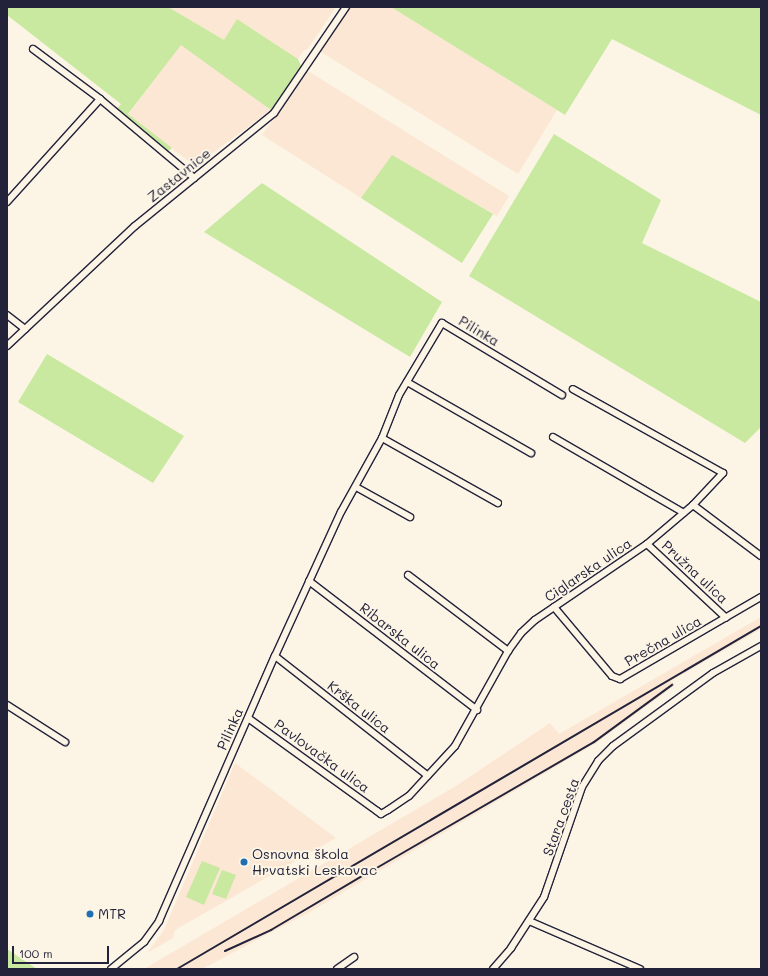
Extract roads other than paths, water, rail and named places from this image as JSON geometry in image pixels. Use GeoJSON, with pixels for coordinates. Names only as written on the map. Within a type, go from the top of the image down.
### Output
{"type":"FeatureCollection","features":[{"type":"Feature","properties":{"kind":"street","name":"Zastavnice"},"geometry":{"type":"LineString","coordinates":[[7,346],[135,226],[274,112],[346,7]]}},
{"type":"Feature","properties":{"kind":"street"},"geometry":{"type":"LineString","coordinates":[[33,49],[100,99],[194,178]]}},
{"type":"Feature","properties":{"kind":"street"},"geometry":{"type":"LineString","coordinates":[[7,202],[100,99]]}},
{"type":"Feature","properties":{"kind":"street"},"geometry":{"type":"LineString","coordinates":[[7,315],[25,329]]}},
{"type":"Feature","properties":{"kind":"street","name":"Pilinka"},"geometry":{"type":"LineString","coordinates":[[111,969],[144,942],[159,921],[275,656],[341,512],[382,438],[393,407],[442,323],[562,395]]}},
{"type":"Feature","properties":{"kind":"street"},"geometry":{"type":"LineString","coordinates":[[407,382],[532,453]]}},
{"type":"Feature","properties":{"kind":"street","name":"Ciglarska ulica"},"geometry":{"type":"LineString","coordinates":[[381,814],[409,796],[455,746],[477,710],[508,651],[521,633],[554,607],[647,544],[693,505],[723,473],[572,389]]}},
{"type":"Feature","properties":{"kind":"street"},"geometry":{"type":"LineString","coordinates":[[553,437],[684,513]]}},
{"type":"Feature","properties":{"kind":"street"},"geometry":{"type":"LineString","coordinates":[[382,438],[498,504]]}},
{"type":"Feature","properties":{"kind":"street"},"geometry":{"type":"LineString","coordinates":[[356,487],[410,517]]}},
{"type":"Feature","properties":{"kind":"street"},"geometry":{"type":"LineString","coordinates":[[693,505],[761,556]]}},
{"type":"Feature","properties":{"kind":"street","name":"Pružna ulica"},"geometry":{"type":"LineString","coordinates":[[647,544],[726,618]]}},
{"type":"Feature","properties":{"kind":"street"},"geometry":{"type":"LineString","coordinates":[[408,575],[508,651]]}},
{"type":"Feature","properties":{"kind":"street","name":"Ribarska ulica"},"geometry":{"type":"LineString","coordinates":[[309,581],[477,710]]}},
{"type":"Feature","properties":{"kind":"street","name":"Prečna ulica"},"geometry":{"type":"LineString","coordinates":[[554,607],[612,676],[620,679],[761,597]]}},
{"type":"Feature","properties":{"kind":"street","name":"Stara cesta"},"geometry":{"type":"LineString","coordinates":[[493,969],[529,921],[544,897],[582,787],[598,761],[614,746],[712,673],[761,646]]}},
{"type":"Feature","properties":{"kind":"street","name":"Krška ulica"},"geometry":{"type":"LineString","coordinates":[[275,656],[428,776]]}},
{"type":"Feature","properties":{"kind":"street"},"geometry":{"type":"LineString","coordinates":[[7,704],[65,742]]}},
{"type":"Feature","properties":{"kind":"street","name":"Pavlovačka ulica"},"geometry":{"type":"LineString","coordinates":[[248,718],[381,814]]}},
{"type":"Feature","properties":{"kind":"street"},"geometry":{"type":"LineString","coordinates":[[529,921],[640,969]]}},
{"type":"Feature","properties":{"kind":"street"},"geometry":{"type":"LineString","coordinates":[[336,969],[354,957]]}},
{"type":"Feature","properties":{"kind":"railway"},"geometry":{"type":"LineString","coordinates":[[177,969],[761,626]]}},
{"type":"Feature","properties":{"kind":"railway"},"geometry":{"type":"LineString","coordinates":[[368,873],[594,742],[672,685]]}},
{"type":"Feature","properties":{"kind":"railway"},"geometry":{"type":"LineString","coordinates":[[225,951],[271,930],[372,870]]}},
{"type":"Feature","properties":{"kind":"place","name":"Osnovna škola Hrvatski Leskovac"},"geometry":{"type":"Point","coordinates":[244,862]}},
{"type":"Feature","properties":{"kind":"place","name":"MTR"},"geometry":{"type":"Point","coordinates":[90,914]}}]}
